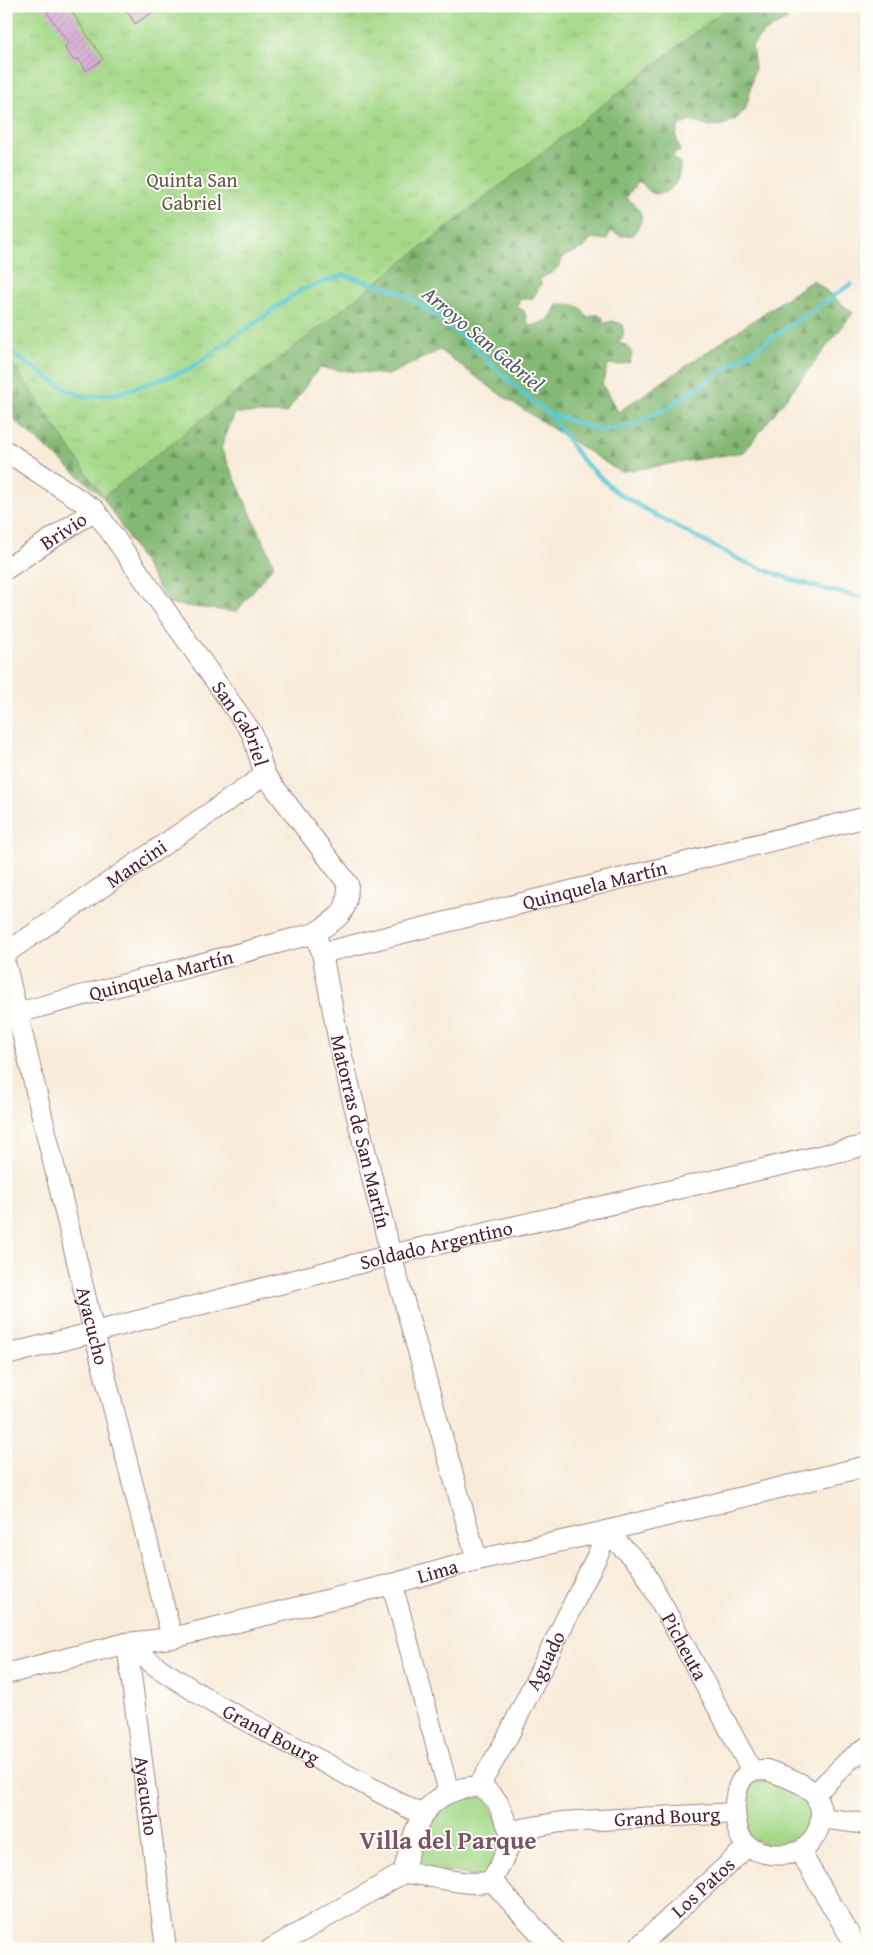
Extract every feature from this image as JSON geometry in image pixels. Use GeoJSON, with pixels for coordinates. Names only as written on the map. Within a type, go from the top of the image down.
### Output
{"type":"FeatureCollection","features":[{"type":"Feature","properties":{"kind":"street"},"geometry":{"type":"LineString","coordinates":[[6,452],[95,510]]}},
{"type":"Feature","properties":{"kind":"street","name":"Brivio"},"geometry":{"type":"LineString","coordinates":[[6,569],[95,510]]}},
{"type":"Feature","properties":{"kind":"street","name":"San Gabriel"},"geometry":{"type":"LineString","coordinates":[[95,510],[252,733],[265,775],[348,884],[348,900],[341,916],[316,934]]}},
{"type":"Feature","properties":{"kind":"street","name":"Mancini"},"geometry":{"type":"LineString","coordinates":[[6,953],[265,775]]}},
{"type":"Feature","properties":{"kind":"street","name":"Quinquela Martín"},"geometry":{"type":"LineString","coordinates":[[322,953],[867,817]]}},
{"type":"Feature","properties":{"kind":"street","name":"Matorras de San Martín"},"geometry":{"type":"LineString","coordinates":[[316,934],[322,953],[340,1048],[391,1255],[477,1560]]}},
{"type":"Feature","properties":{"kind":"street","name":"Quinquela Martín"},"geometry":{"type":"LineString","coordinates":[[11,1015],[316,934]]}},
{"type":"Feature","properties":{"kind":"street","name":"Ayacucho"},"geometry":{"type":"LineString","coordinates":[[6,966],[11,1015],[172,1638]]}},
{"type":"Feature","properties":{"kind":"street","name":"Soldado Argentino"},"geometry":{"type":"LineString","coordinates":[[6,1355],[391,1255],[867,1145]]}},
{"type":"Feature","properties":{"kind":"street","name":"Lima"},"geometry":{"type":"LineString","coordinates":[[6,1674],[127,1643],[172,1638],[392,1584],[477,1560],[606,1531],[867,1466]]}},
{"type":"Feature","properties":{"kind":"street","name":"Picheuta"},"geometry":{"type":"LineString","coordinates":[[606,1531],[642,1567],[752,1771]]}},
{"type":"Feature","properties":{"kind":"street","name":"Aguado"},"geometry":{"type":"LineString","coordinates":[[479,1786],[508,1736],[599,1552],[606,1531]]}},
{"type":"Feature","properties":{"kind":"street"},"geometry":{"type":"LineString","coordinates":[[392,1584],[449,1792]]}},
{"type":"Feature","properties":{"kind":"street","name":"Ayacucho"},"geometry":{"type":"LineString","coordinates":[[127,1643],[166,1949]]}},
{"type":"Feature","properties":{"kind":"street","name":"Grand Bourg"},"geometry":{"type":"LineString","coordinates":[[127,1643],[157,1667],[215,1704],[422,1816]]}},
{"type":"Feature","properties":{"kind":"street"},"geometry":{"type":"LineString","coordinates":[[815,1794],[849,1760],[867,1747]]}},
{"type":"Feature","properties":{"kind":"street"},"geometry":{"type":"LineString","coordinates":[[767,1770],[800,1783],[815,1794],[820,1804],[821,1818],[814,1837],[800,1852],[788,1854],[756,1851],[743,1841],[735,1813],[737,1792],[743,1778],[752,1771],[767,1770]]}},
{"type":"Feature","properties":{"kind":"street"},"geometry":{"type":"LineString","coordinates":[[271,1949],[403,1873],[422,1874],[481,1884],[492,1881],[508,1849],[510,1831],[497,1801],[479,1786],[464,1787],[449,1792],[432,1802],[422,1816],[403,1873]]}},
{"type":"Feature","properties":{"kind":"street","name":"Grand Bourg"},"geometry":{"type":"LineString","coordinates":[[510,1831],[560,1822],[735,1813]]}},
{"type":"Feature","properties":{"kind":"street"},"geometry":{"type":"LineString","coordinates":[[821,1818],[867,1824]]}},
{"type":"Feature","properties":{"kind":"street","name":"Los Patos"},"geometry":{"type":"LineString","coordinates":[[636,1949],[748,1846]]}},
{"type":"Feature","properties":{"kind":"street"},"geometry":{"type":"LineString","coordinates":[[800,1852],[858,1949]]}},
{"type":"Feature","properties":{"kind":"street"},"geometry":{"type":"LineString","coordinates":[[492,1881],[554,1949]]}},
{"type":"Feature","properties":{"kind":"green space","name":"Quinta San Gabriel"},"geometry":{"type":"Polygon","coordinates":[[[6,6],[729,6],[103,497],[6,354],[6,6]]]}},
{"type":"Feature","properties":{"kind":"green space"},"geometry":{"type":"Polygon","coordinates":[[[239,6],[787,6],[784,12],[787,20],[763,33],[752,46],[755,67],[745,110],[736,119],[723,125],[706,126],[691,121],[679,125],[676,136],[680,151],[672,155],[680,163],[678,179],[668,190],[658,194],[649,191],[638,181],[626,198],[636,207],[641,215],[640,223],[632,235],[621,236],[611,231],[606,240],[592,238],[584,248],[564,256],[560,264],[549,275],[540,278],[541,284],[533,298],[520,299],[517,307],[524,311],[528,323],[533,326],[548,320],[559,304],[577,306],[583,310],[587,319],[593,315],[599,315],[603,318],[603,324],[612,321],[622,324],[624,335],[618,343],[626,345],[632,353],[630,362],[619,365],[608,364],[602,384],[618,412],[813,280],[853,313],[744,452],[620,472],[501,395],[440,350],[388,375],[319,368],[286,413],[235,413],[221,448],[274,565],[236,612],[169,604],[103,497],[6,413],[6,272],[239,6]]]}},
{"type":"Feature","properties":{"kind":"green space"},"geometry":{"type":"Polygon","coordinates":[[[774,1777],[812,1802],[812,1821],[808,1833],[782,1850],[749,1838],[742,1799],[754,1778],[774,1777]]]}},
{"type":"Feature","properties":{"kind":"green space"},"geometry":{"type":"Polygon","coordinates":[[[461,1793],[487,1799],[503,1835],[496,1861],[481,1878],[409,1863],[426,1817],[461,1793]]]}},
{"type":"Feature","properties":{"kind":"building"},"geometry":{"type":"Polygon","coordinates":[[[43,6],[68,6],[103,59],[86,71],[78,58],[74,61],[64,47],[69,44],[43,6]]]}},
{"type":"Feature","properties":{"kind":"building"},"geometry":{"type":"Polygon","coordinates":[[[124,6],[162,6],[135,24],[124,6]]]}},
{"type":"Feature","properties":{"kind":"waterway","name":"Arroyo San Gabriel"},"geometry":{"type":"LineString","coordinates":[[6,349],[62,387],[85,397],[120,393],[190,369],[301,290],[344,275],[401,292],[474,347],[525,396],[550,414],[603,431],[635,424],[671,406],[851,284]]}},
{"type":"Feature","properties":{"kind":"waterway"},"geometry":{"type":"LineString","coordinates":[[550,415],[582,460],[615,491],[655,515],[744,562],[790,579],[828,590],[867,598]]}},
{"type":"Feature","properties":{"kind":"district","name":"Villa del Parque"},"geometry":{"type":"Point","coordinates":[448,1840]}}]}
